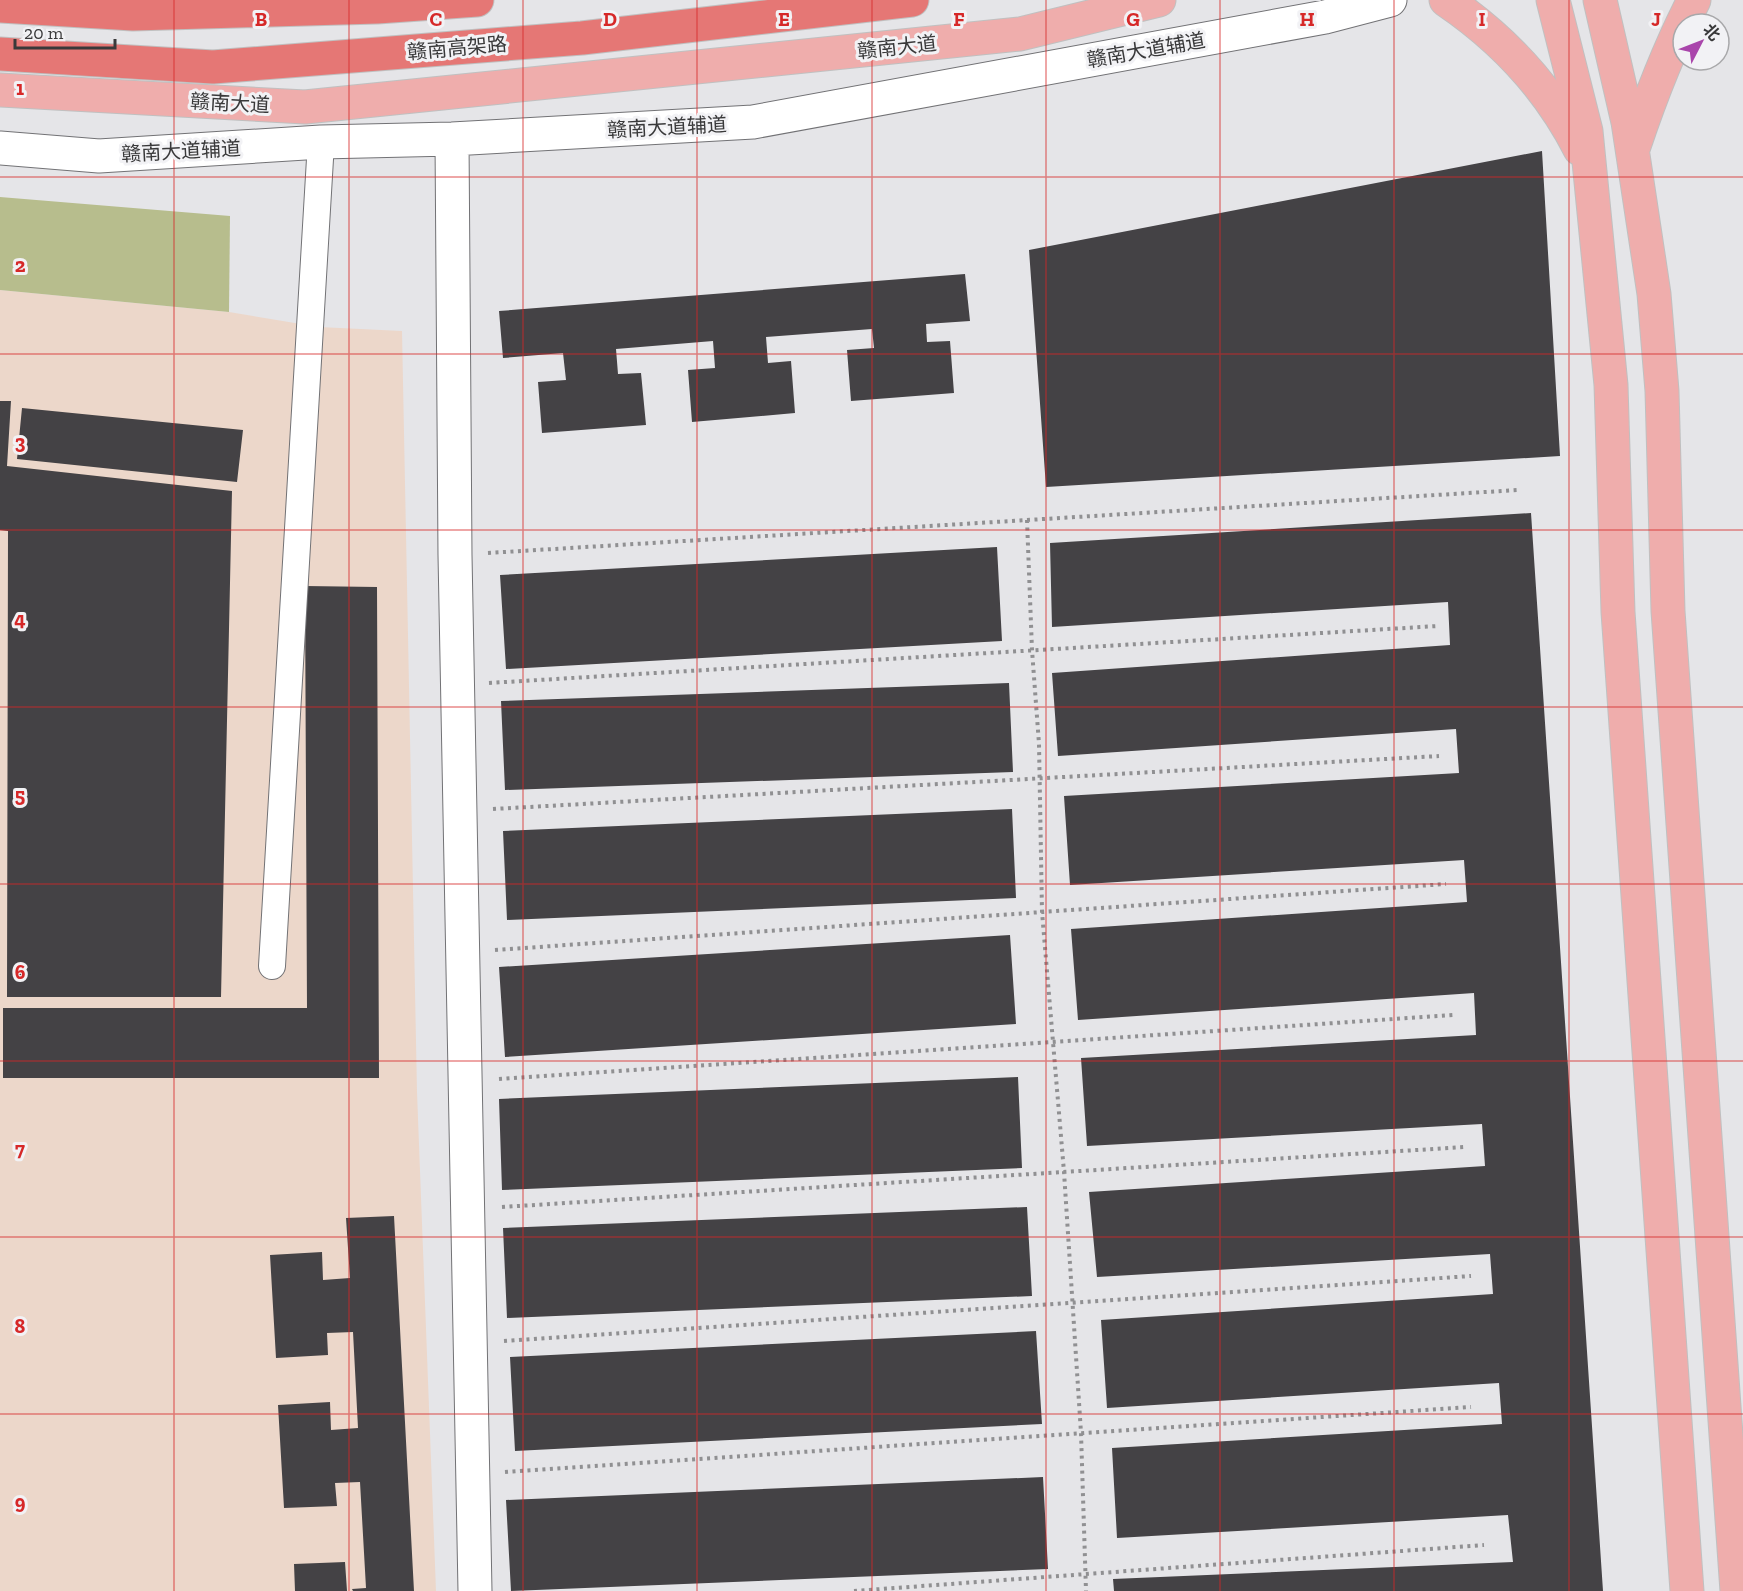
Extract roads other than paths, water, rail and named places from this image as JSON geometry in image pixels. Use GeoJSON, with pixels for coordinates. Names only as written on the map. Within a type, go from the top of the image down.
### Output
{"type":"FeatureCollection","features":[{"type":"Feature","properties":{"kind":"highway"},"geometry":{"type":"LineString","coordinates":[[0,6],[133,14],[376,7],[477,0]]}},
{"type":"Feature","properties":{"kind":"highway","name":"赣南高架路"},"geometry":{"type":"LineString","coordinates":[[0,54],[213,67],[582,38],[912,0]]}},
{"type":"Feature","properties":{"kind":"main road","name":"赣南大道"},"geometry":{"type":"LineString","coordinates":[[0,90],[305,107],[1020,34],[1159,0]]}},
{"type":"Feature","properties":{"kind":"main road"},"geometry":{"type":"LineString","coordinates":[[1446,0],[1468,14],[1526,69],[1551,100],[1590,169]]}},
{"type":"Feature","properties":{"kind":"main road"},"geometry":{"type":"LineString","coordinates":[[1554,0],[1586,131],[1611,385],[1617,612],[1687,1591]]}},
{"type":"Feature","properties":{"kind":"main road"},"geometry":{"type":"LineString","coordinates":[[1600,0],[1628,122],[1654,294],[1662,391],[1668,611],[1737,1591]]}},
{"type":"Feature","properties":{"kind":"main road"},"geometry":{"type":"LineString","coordinates":[[1633,150],[1652,92],[1694,0]]}},
{"type":"Feature","properties":{"kind":"street","name":"赣南大道辅道"},"geometry":{"type":"LineString","coordinates":[[0,148],[99,156],[321,142],[452,139],[753,122],[1325,17],[1390,0]]}},
{"type":"Feature","properties":{"kind":"street"},"geometry":{"type":"LineString","coordinates":[[452,139],[459,811],[475,1591]]}},
{"type":"Feature","properties":{"kind":"street"},"geometry":{"type":"LineString","coordinates":[[272,966],[321,142]]}}]}
